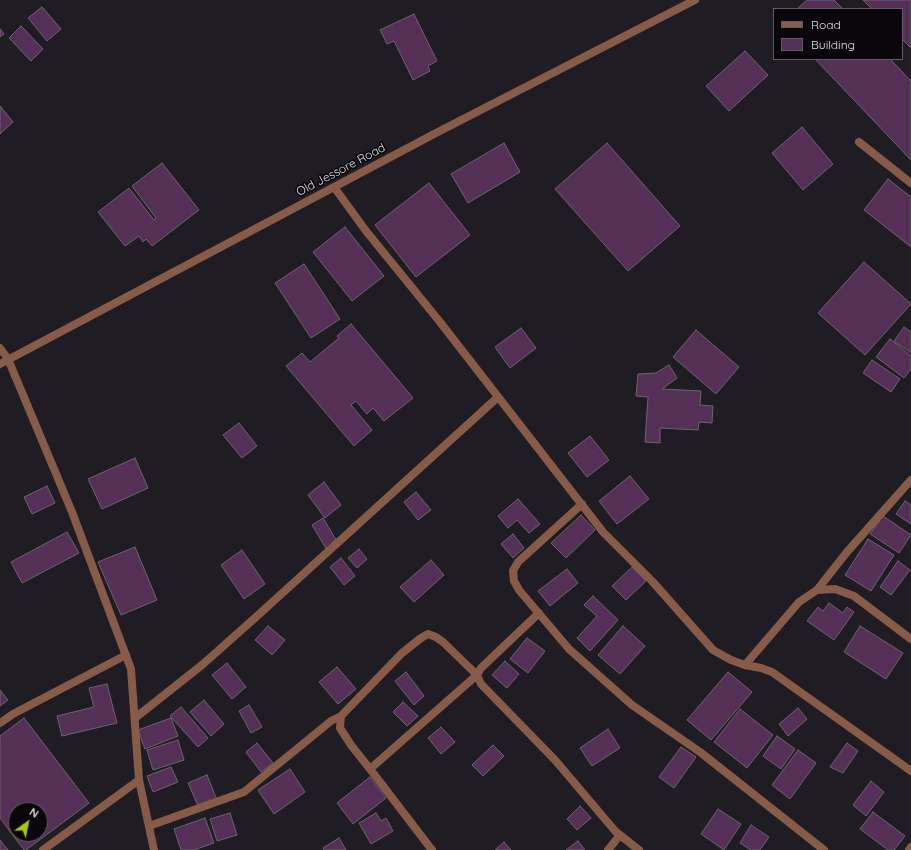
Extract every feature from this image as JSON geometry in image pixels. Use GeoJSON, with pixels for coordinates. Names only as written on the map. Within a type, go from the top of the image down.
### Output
{"type":"FeatureCollection","features":[{"type":"Feature","properties":{"kind":"street","name":"Old Jessore Road"},"geometry":{"type":"LineString","coordinates":[[0,364],[436,133],[695,0]]}},
{"type":"Feature","properties":{"kind":"street"},"geometry":{"type":"LineString","coordinates":[[859,142],[911,183]]}},
{"type":"Feature","properties":{"kind":"street"},"geometry":{"type":"LineString","coordinates":[[334,187],[366,231],[440,322],[603,532],[652,581],[713,650],[744,666],[761,668],[772,672],[911,771]]}},
{"type":"Feature","properties":{"kind":"street"},"geometry":{"type":"LineString","coordinates":[[0,348],[8,360],[72,512],[131,669],[139,780],[154,850]]}},
{"type":"Feature","properties":{"kind":"street"},"geometry":{"type":"LineString","coordinates":[[135,718],[202,664],[256,617],[498,396]]}},
{"type":"Feature","properties":{"kind":"street"},"geometry":{"type":"LineString","coordinates":[[744,666],[799,602],[817,590],[847,552],[911,480]]}},
{"type":"Feature","properties":{"kind":"street"},"geometry":{"type":"LineString","coordinates":[[582,504],[518,562],[513,571],[514,580],[519,590],[569,649],[632,705],[700,752],[824,850]]}},
{"type":"Feature","properties":{"kind":"street"},"geometry":{"type":"LineString","coordinates":[[817,590],[835,590],[854,596],[911,639]]}},
{"type":"Feature","properties":{"kind":"street"},"geometry":{"type":"LineString","coordinates":[[370,769],[476,675],[481,668],[539,613]]}},
{"type":"Feature","properties":{"kind":"street"},"geometry":{"type":"LineString","coordinates":[[149,826],[244,792],[331,721],[341,716],[402,653],[428,634],[443,642],[476,675],[481,684],[555,760],[620,835],[639,850]]}},
{"type":"Feature","properties":{"kind":"street"},"geometry":{"type":"LineString","coordinates":[[0,723],[13,714],[126,655]]}},
{"type":"Feature","properties":{"kind":"street"},"geometry":{"type":"LineString","coordinates":[[341,716],[340,728],[432,850]]}},
{"type":"Feature","properties":{"kind":"street"},"geometry":{"type":"LineString","coordinates":[[43,850],[139,780]]}},
{"type":"Feature","properties":{"kind":"street"},"geometry":{"type":"LineString","coordinates":[[608,850],[620,835]]}},
{"type":"Feature","properties":{"kind":"building"},"geometry":{"type":"Polygon","coordinates":[[[807,0],[834,0],[842,8],[798,8],[807,0]]]}},
{"type":"Feature","properties":{"kind":"building"},"geometry":{"type":"Polygon","coordinates":[[[863,0],[911,0],[911,48],[903,40],[903,8],[871,8],[863,0]]]}},
{"type":"Feature","properties":{"kind":"building"},"geometry":{"type":"Polygon","coordinates":[[[42,7],[61,29],[47,41],[28,18],[42,7]]]}},
{"type":"Feature","properties":{"kind":"building"},"geometry":{"type":"Polygon","coordinates":[[[414,14],[437,61],[428,66],[430,71],[413,80],[394,41],[387,44],[380,30],[414,14]]]}},
{"type":"Feature","properties":{"kind":"building"},"geometry":{"type":"Polygon","coordinates":[[[21,26],[43,49],[31,61],[9,38],[21,26]]]}},
{"type":"Feature","properties":{"kind":"building"},"geometry":{"type":"Polygon","coordinates":[[[0,29],[4,34],[0,37],[0,29]]]}},
{"type":"Feature","properties":{"kind":"building"},"geometry":{"type":"Polygon","coordinates":[[[745,51],[768,75],[729,111],[706,86],[745,51]]]}},
{"type":"Feature","properties":{"kind":"building"},"geometry":{"type":"Polygon","coordinates":[[[816,60],[891,60],[911,81],[911,160],[816,60]]]}},
{"type":"Feature","properties":{"kind":"building"},"geometry":{"type":"Polygon","coordinates":[[[0,106],[13,122],[0,134],[0,106]]]}},
{"type":"Feature","properties":{"kind":"building"},"geometry":{"type":"Polygon","coordinates":[[[802,127],[833,164],[803,190],[772,153],[802,127]]]}},
{"type":"Feature","properties":{"kind":"building"},"geometry":{"type":"Polygon","coordinates":[[[504,143],[520,172],[468,203],[451,174],[504,143]]]}},
{"type":"Feature","properties":{"kind":"building"},"geometry":{"type":"Polygon","coordinates":[[[607,143],[680,226],[628,271],[555,189],[607,143]]]}},
{"type":"Feature","properties":{"kind":"building"},"geometry":{"type":"Polygon","coordinates":[[[162,163],[199,210],[152,246],[146,239],[143,242],[139,236],[125,246],[98,212],[129,188],[154,220],[156,218],[132,186],[162,163]]]}},
{"type":"Feature","properties":{"kind":"building"},"geometry":{"type":"Polygon","coordinates":[[[888,179],[911,197],[911,247],[864,210],[888,179]]]}},
{"type":"Feature","properties":{"kind":"building"},"geometry":{"type":"Polygon","coordinates":[[[429,183],[470,235],[416,277],[375,225],[429,183]]]}},
{"type":"Feature","properties":{"kind":"building"},"geometry":{"type":"Polygon","coordinates":[[[345,227],[384,276],[352,301],[313,252],[345,227]]]}},
{"type":"Feature","properties":{"kind":"building"},"geometry":{"type":"Polygon","coordinates":[[[864,262],[911,304],[865,355],[818,313],[864,262]]]}},
{"type":"Feature","properties":{"kind":"building"},"geometry":{"type":"Polygon","coordinates":[[[304,264],[340,319],[311,338],[275,283],[304,264]]]}},
{"type":"Feature","properties":{"kind":"building"},"geometry":{"type":"Polygon","coordinates":[[[351,324],[413,398],[384,421],[373,408],[367,414],[356,401],[351,405],[372,430],[354,446],[286,366],[302,353],[310,362],[339,338],[337,336],[351,324]]]}},
{"type":"Feature","properties":{"kind":"building"},"geometry":{"type":"Polygon","coordinates":[[[904,327],[911,332],[911,353],[894,341],[904,327]]]}},
{"type":"Feature","properties":{"kind":"building"},"geometry":{"type":"Polygon","coordinates":[[[521,328],[536,348],[510,368],[495,347],[521,328]]]}},
{"type":"Feature","properties":{"kind":"building"},"geometry":{"type":"Polygon","coordinates":[[[696,330],[739,367],[716,394],[673,357],[696,330]]]}},
{"type":"Feature","properties":{"kind":"building"},"geometry":{"type":"Polygon","coordinates":[[[890,339],[911,356],[911,369],[904,378],[876,357],[890,339]]]}},
{"type":"Feature","properties":{"kind":"building"},"geometry":{"type":"Polygon","coordinates":[[[872,360],[900,379],[891,392],[863,373],[872,360]]]}},
{"type":"Feature","properties":{"kind":"building"},"geometry":{"type":"Polygon","coordinates":[[[669,365],[677,378],[662,389],[701,391],[700,405],[713,406],[712,423],[699,422],[698,430],[660,428],[660,443],[645,442],[648,397],[636,396],[638,374],[656,373],[669,365]]]}},
{"type":"Feature","properties":{"kind":"building"},"geometry":{"type":"Polygon","coordinates":[[[239,423],[257,446],[242,458],[223,435],[239,423]]]}},
{"type":"Feature","properties":{"kind":"building"},"geometry":{"type":"Polygon","coordinates":[[[590,436],[609,460],[587,477],[568,453],[590,436]]]}},
{"type":"Feature","properties":{"kind":"building"},"geometry":{"type":"Polygon","coordinates":[[[135,458],[148,488],[102,509],[88,479],[135,458]]]}},
{"type":"Feature","properties":{"kind":"building"},"geometry":{"type":"Polygon","coordinates":[[[630,476],[649,499],[617,524],[599,501],[630,476]]]}},
{"type":"Feature","properties":{"kind":"building"},"geometry":{"type":"Polygon","coordinates":[[[324,482],[341,505],[325,518],[308,495],[324,482]]]}},
{"type":"Feature","properties":{"kind":"building"},"geometry":{"type":"Polygon","coordinates":[[[47,486],[55,503],[32,514],[24,497],[47,486]]]}},
{"type":"Feature","properties":{"kind":"building"},"geometry":{"type":"Polygon","coordinates":[[[416,492],[431,510],[418,520],[404,502],[416,492]]]}},
{"type":"Feature","properties":{"kind":"building"},"geometry":{"type":"Polygon","coordinates":[[[518,499],[540,524],[529,533],[517,520],[508,528],[498,516],[518,499]]]}},
{"type":"Feature","properties":{"kind":"building"},"geometry":{"type":"Polygon","coordinates":[[[905,501],[911,505],[911,524],[896,514],[905,501]]]}},
{"type":"Feature","properties":{"kind":"building"},"geometry":{"type":"Polygon","coordinates":[[[581,515],[595,530],[566,558],[551,543],[581,515]]]}},
{"type":"Feature","properties":{"kind":"building"},"geometry":{"type":"Polygon","coordinates":[[[883,516],[911,535],[899,553],[870,534],[883,516]]]}},
{"type":"Feature","properties":{"kind":"building"},"geometry":{"type":"Polygon","coordinates":[[[323,518],[338,543],[327,550],[312,525],[323,518]]]}},
{"type":"Feature","properties":{"kind":"building"},"geometry":{"type":"Polygon","coordinates":[[[67,532],[79,553],[22,583],[11,562],[67,532]]]}},
{"type":"Feature","properties":{"kind":"building"},"geometry":{"type":"Polygon","coordinates":[[[513,534],[524,548],[513,558],[501,544],[513,534]]]}},
{"type":"Feature","properties":{"kind":"building"},"geometry":{"type":"Polygon","coordinates":[[[868,539],[894,555],[871,591],[845,575],[868,539]]]}},
{"type":"Feature","properties":{"kind":"building"},"geometry":{"type":"Polygon","coordinates":[[[135,547],[157,600],[121,615],[98,562],[135,547]]]}},
{"type":"Feature","properties":{"kind":"building"},"geometry":{"type":"Polygon","coordinates":[[[359,549],[367,559],[357,568],[348,558],[359,549]]]}},
{"type":"Feature","properties":{"kind":"building"},"geometry":{"type":"Polygon","coordinates":[[[242,550],[265,584],[244,599],[221,565],[242,550]]]}},
{"type":"Feature","properties":{"kind":"building"},"geometry":{"type":"Polygon","coordinates":[[[341,558],[355,576],[344,585],[330,567],[341,558]]]}},
{"type":"Feature","properties":{"kind":"building"},"geometry":{"type":"Polygon","coordinates":[[[431,560],[444,575],[414,602],[400,587],[431,560]]]}},
{"type":"Feature","properties":{"kind":"building"},"geometry":{"type":"Polygon","coordinates":[[[898,561],[910,570],[891,595],[880,587],[898,561]]]}},
{"type":"Feature","properties":{"kind":"building"},"geometry":{"type":"Polygon","coordinates":[[[632,567],[646,581],[626,600],[612,586],[632,567]]]}},
{"type":"Feature","properties":{"kind":"building"},"geometry":{"type":"Polygon","coordinates":[[[567,569],[578,583],[550,606],[538,591],[567,569]]]}},
{"type":"Feature","properties":{"kind":"building"},"geometry":{"type":"Polygon","coordinates":[[[593,596],[618,620],[590,651],[577,638],[597,616],[584,605],[593,596]]]}},
{"type":"Feature","properties":{"kind":"building"},"geometry":{"type":"Polygon","coordinates":[[[829,603],[843,613],[847,607],[854,612],[834,640],[807,621],[818,607],[823,611],[829,603]]]}},
{"type":"Feature","properties":{"kind":"building"},"geometry":{"type":"Polygon","coordinates":[[[268,626],[285,640],[272,655],[255,640],[268,626]]]}},
{"type":"Feature","properties":{"kind":"building"},"geometry":{"type":"Polygon","coordinates":[[[623,626],[645,646],[620,674],[598,655],[623,626]]]}},
{"type":"Feature","properties":{"kind":"building"},"geometry":{"type":"Polygon","coordinates":[[[860,626],[903,653],[886,679],[844,652],[860,626]]]}},
{"type":"Feature","properties":{"kind":"building"},"geometry":{"type":"Polygon","coordinates":[[[527,638],[545,651],[528,673],[510,659],[527,638]]]}},
{"type":"Feature","properties":{"kind":"building"},"geometry":{"type":"Polygon","coordinates":[[[505,661],[519,674],[507,688],[492,675],[505,661]]]}},
{"type":"Feature","properties":{"kind":"building"},"geometry":{"type":"Polygon","coordinates":[[[227,663],[246,687],[232,699],[212,675],[227,663]]]}},
{"type":"Feature","properties":{"kind":"building"},"geometry":{"type":"Polygon","coordinates":[[[337,667],[356,689],[338,704],[319,682],[337,667]]]}},
{"type":"Feature","properties":{"kind":"building"},"geometry":{"type":"Polygon","coordinates":[[[406,672],[424,696],[414,705],[395,681],[406,672]]]}},
{"type":"Feature","properties":{"kind":"building"},"geometry":{"type":"Polygon","coordinates":[[[728,672],[752,692],[711,740],[687,720],[728,672]]]}},
{"type":"Feature","properties":{"kind":"building"},"geometry":{"type":"Polygon","coordinates":[[[107,684],[117,723],[62,736],[57,716],[94,707],[89,688],[107,684]]]}},
{"type":"Feature","properties":{"kind":"building"},"geometry":{"type":"Polygon","coordinates":[[[0,690],[8,700],[0,706],[0,690]]]}},
{"type":"Feature","properties":{"kind":"building"},"geometry":{"type":"Polygon","coordinates":[[[204,700],[224,724],[211,736],[190,712],[204,700]]]}},
{"type":"Feature","properties":{"kind":"building"},"geometry":{"type":"Polygon","coordinates":[[[403,702],[418,716],[407,726],[393,712],[403,702]]]}},
{"type":"Feature","properties":{"kind":"building"},"geometry":{"type":"Polygon","coordinates":[[[249,705],[262,727],[251,733],[239,711],[249,705]]]}},
{"type":"Feature","properties":{"kind":"building"},"geometry":{"type":"Polygon","coordinates":[[[181,707],[208,738],[198,747],[170,716],[181,707]]]}},
{"type":"Feature","properties":{"kind":"building"},"geometry":{"type":"Polygon","coordinates":[[[798,708],[807,719],[788,736],[779,724],[798,708]]]}},
{"type":"Feature","properties":{"kind":"building"},"geometry":{"type":"Polygon","coordinates":[[[740,709],[773,735],[747,768],[714,742],[740,709]]]}},
{"type":"Feature","properties":{"kind":"building"},"geometry":{"type":"Polygon","coordinates":[[[24,718],[89,803],[48,834],[48,802],[8,802],[8,829],[0,818],[0,736],[24,718]]]}},
{"type":"Feature","properties":{"kind":"building"},"geometry":{"type":"Polygon","coordinates":[[[171,718],[178,736],[145,749],[138,730],[171,718]]]}},
{"type":"Feature","properties":{"kind":"building"},"geometry":{"type":"Polygon","coordinates":[[[441,727],[455,742],[441,754],[428,738],[441,727]]]}},
{"type":"Feature","properties":{"kind":"building"},"geometry":{"type":"Polygon","coordinates":[[[608,729],[620,748],[592,766],[580,748],[608,729]]]}},
{"type":"Feature","properties":{"kind":"building"},"geometry":{"type":"Polygon","coordinates":[[[777,736],[795,749],[781,769],[763,756],[777,736]]]}},
{"type":"Feature","properties":{"kind":"building"},"geometry":{"type":"Polygon","coordinates":[[[178,740],[184,760],[153,770],[147,750],[178,740]]]}},
{"type":"Feature","properties":{"kind":"building"},"geometry":{"type":"Polygon","coordinates":[[[257,743],[273,763],[261,772],[246,752],[257,743]]]}},
{"type":"Feature","properties":{"kind":"building"},"geometry":{"type":"Polygon","coordinates":[[[847,743],[858,751],[843,773],[830,767],[847,743]]]}},
{"type":"Feature","properties":{"kind":"building"},"geometry":{"type":"Polygon","coordinates":[[[493,745],[504,756],[483,776],[472,765],[493,745]]]}},
{"type":"Feature","properties":{"kind":"building"},"geometry":{"type":"Polygon","coordinates":[[[681,747],[696,757],[674,788],[659,777],[681,747]]]}},
{"type":"Feature","properties":{"kind":"building"},"geometry":{"type":"Polygon","coordinates":[[[798,750],[816,763],[790,799],[772,785],[798,750]]]}},
{"type":"Feature","properties":{"kind":"building"},"geometry":{"type":"Polygon","coordinates":[[[171,767],[178,782],[153,792],[147,776],[171,767]]]}},
{"type":"Feature","properties":{"kind":"building"},"geometry":{"type":"Polygon","coordinates":[[[290,769],[305,792],[274,814],[258,790],[290,769]]]}},
{"type":"Feature","properties":{"kind":"building"},"geometry":{"type":"Polygon","coordinates":[[[207,775],[217,800],[199,808],[188,783],[207,775]]]}},
{"type":"Feature","properties":{"kind":"building"},"geometry":{"type":"Polygon","coordinates":[[[370,777],[386,798],[353,824],[337,803],[370,777]]]}},
{"type":"Feature","properties":{"kind":"building"},"geometry":{"type":"Polygon","coordinates":[[[871,781],[884,792],[866,816],[853,805],[871,781]]]}},
{"type":"Feature","properties":{"kind":"building"},"geometry":{"type":"Polygon","coordinates":[[[580,806],[591,818],[577,830],[567,819],[580,806]]]}},
{"type":"Feature","properties":{"kind":"building"},"geometry":{"type":"Polygon","coordinates":[[[718,809],[741,824],[724,850],[701,834],[718,809]]]}},
{"type":"Feature","properties":{"kind":"building"},"geometry":{"type":"Polygon","coordinates":[[[873,812],[905,836],[894,850],[888,850],[860,829],[873,812]]]}},
{"type":"Feature","properties":{"kind":"building"},"geometry":{"type":"Polygon","coordinates":[[[230,813],[237,835],[217,841],[210,819],[230,813]]]}},
{"type":"Feature","properties":{"kind":"building"},"geometry":{"type":"Polygon","coordinates":[[[376,813],[381,821],[386,818],[393,831],[371,844],[359,823],[376,813]]]}},
{"type":"Feature","properties":{"kind":"building"},"geometry":{"type":"Polygon","coordinates":[[[205,818],[214,843],[194,850],[181,850],[174,829],[205,818]]]}},
{"type":"Feature","properties":{"kind":"building"},"geometry":{"type":"Polygon","coordinates":[[[751,825],[769,837],[760,850],[751,850],[740,843],[751,825]]]}},
{"type":"Feature","properties":{"kind":"building"},"geometry":{"type":"Polygon","coordinates":[[[339,838],[346,850],[324,850],[323,848],[339,838]]]}},
{"type":"Feature","properties":{"kind":"building"},"geometry":{"type":"Polygon","coordinates":[[[0,840],[8,850],[0,850],[0,840]]]}},
{"type":"Feature","properties":{"kind":"building"},"geometry":{"type":"Polygon","coordinates":[[[578,841],[585,850],[566,850],[578,841]]]}},
{"type":"Feature","properties":{"kind":"building"},"geometry":{"type":"Polygon","coordinates":[[[18,842],[37,842],[26,850],[24,850],[18,842]]]}},
{"type":"Feature","properties":{"kind":"building"},"geometry":{"type":"Polygon","coordinates":[[[504,842],[511,850],[495,850],[504,842]]]}}]}
